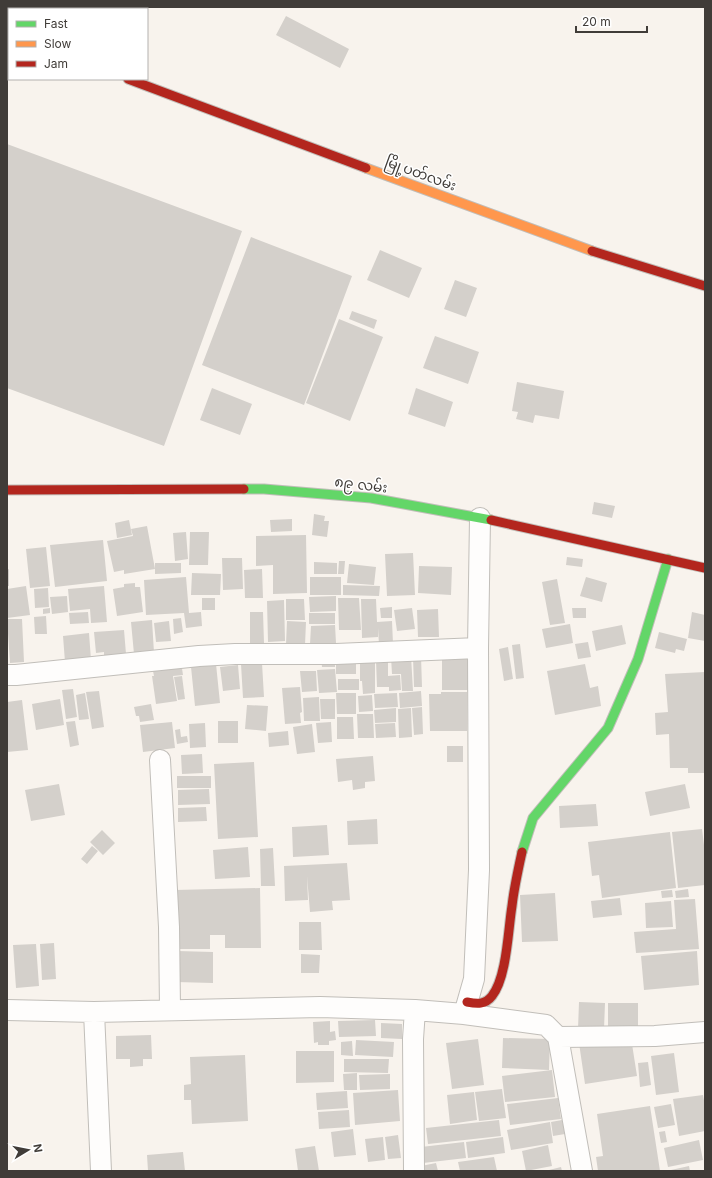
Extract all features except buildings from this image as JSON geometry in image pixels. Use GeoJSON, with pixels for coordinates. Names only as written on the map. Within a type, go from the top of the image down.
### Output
{"type":"FeatureCollection","features":[{"type":"Feature","properties":{"kind":"street","name":"မြို့ပတ်လမ်း"},"geometry":{"type":"LineString","coordinates":[[131,80],[586,249],[705,286]]}},
{"type":"Feature","properties":{"kind":"street","name":"၈၉ လမ်း"},"geometry":{"type":"LineString","coordinates":[[7,490],[264,489],[371,498],[480,518],[705,568]]}},
{"type":"Feature","properties":{"kind":"street"},"geometry":{"type":"LineString","coordinates":[[465,1008],[474,979],[479,870],[478,648],[480,518]]}},
{"type":"Feature","properties":{"kind":"street"},"geometry":{"type":"LineString","coordinates":[[7,1010],[94,1012],[170,1009],[320,1007],[416,1010],[465,1008],[483,1003],[492,996],[502,976],[512,904],[522,852],[532,818],[608,728],[638,659],[668,559]]}},
{"type":"Feature","properties":{"kind":"street"},"geometry":{"type":"LineString","coordinates":[[7,675],[16,676],[199,656],[235,654],[336,654],[478,648]]}},
{"type":"Feature","properties":{"kind":"street"},"geometry":{"type":"LineString","coordinates":[[160,760],[169,927],[170,1009]]}},
{"type":"Feature","properties":{"kind":"street"},"geometry":{"type":"LineString","coordinates":[[465,1008],[546,1025],[558,1037],[582,1171]]}},
{"type":"Feature","properties":{"kind":"street"},"geometry":{"type":"LineString","coordinates":[[414,1171],[413,1039],[416,1010]]}},
{"type":"Feature","properties":{"kind":"street"},"geometry":{"type":"LineString","coordinates":[[94,1012],[101,1171]]}},
{"type":"Feature","properties":{"kind":"street"},"geometry":{"type":"LineString","coordinates":[[558,1037],[655,1036],[705,1032]]}},
{"type":"Feature","properties":{"kind":"traffic: fast"},"geometry":{"type":"LineString","coordinates":[[244,489],[264,489],[371,498],[491,520]]}},
{"type":"Feature","properties":{"kind":"traffic: fast"},"geometry":{"type":"LineString","coordinates":[[522,852],[533,818],[608,728],[638,659],[668,559]]}},
{"type":"Feature","properties":{"kind":"traffic: slow"},"geometry":{"type":"LineString","coordinates":[[366,168],[592,251]]}},
{"type":"Feature","properties":{"kind":"traffic: jam"},"geometry":{"type":"LineString","coordinates":[[131,80],[366,168]]}},
{"type":"Feature","properties":{"kind":"traffic: jam"},"geometry":{"type":"LineString","coordinates":[[592,251],[705,286]]}},
{"type":"Feature","properties":{"kind":"traffic: jam"},"geometry":{"type":"LineString","coordinates":[[7,490],[244,489]]}},
{"type":"Feature","properties":{"kind":"traffic: jam"},"geometry":{"type":"LineString","coordinates":[[491,520],[705,568]]}},
{"type":"Feature","properties":{"kind":"traffic: jam"},"geometry":{"type":"LineString","coordinates":[[467,1002],[477,1003],[487,1001],[497,988],[504,966],[514,892],[522,852]]}}]}
